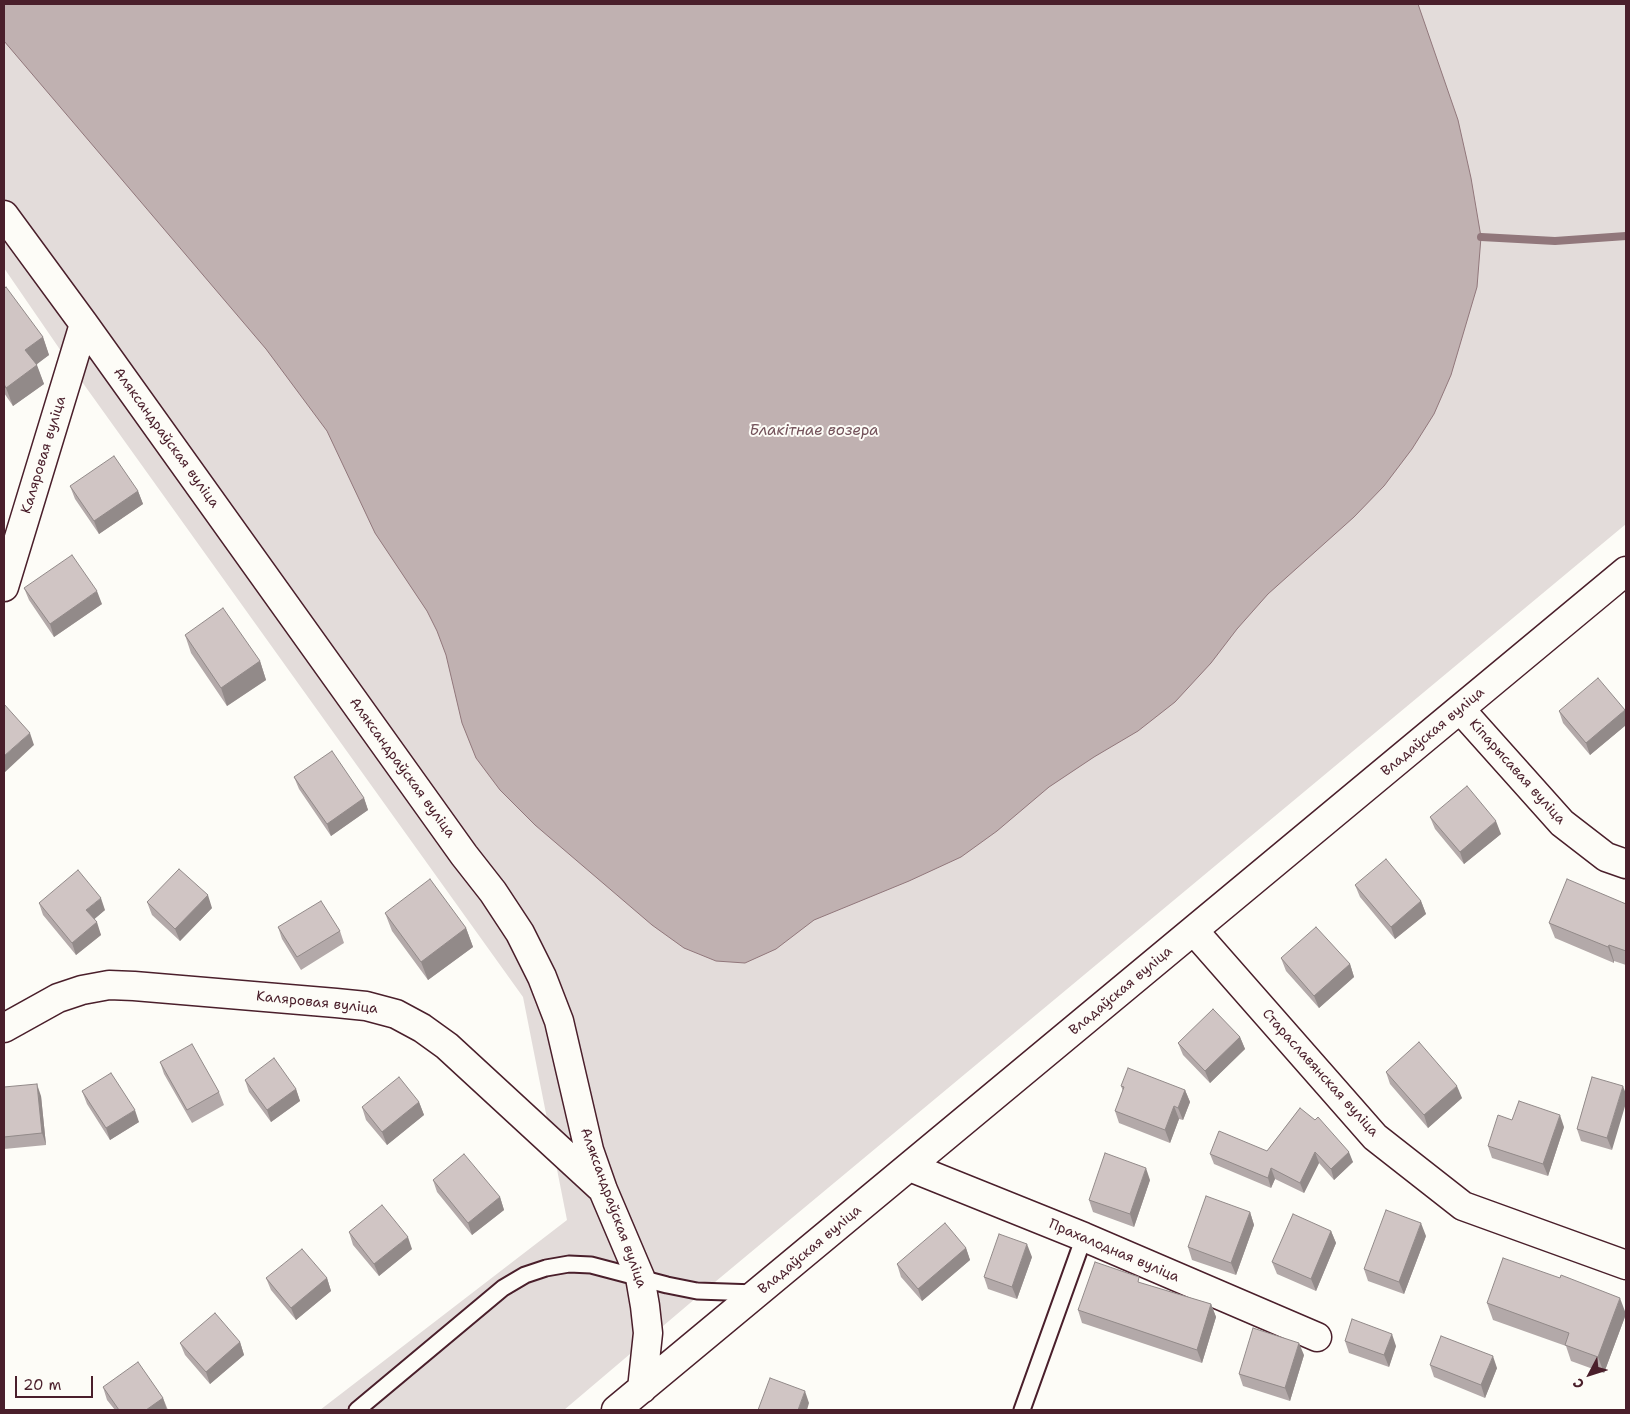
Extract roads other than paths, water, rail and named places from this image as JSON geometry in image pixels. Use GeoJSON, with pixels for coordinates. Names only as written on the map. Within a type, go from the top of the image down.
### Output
{"type":"FeatureCollection","features":[{"type":"Feature","properties":{"kind":"street","name":"Аляксандраўская вуліца"},"geometry":{"type":"LineString","coordinates":[[4,214],[464,855],[493,892],[520,934],[542,977],[559,1021],[585,1134],[603,1190],[640,1277],[646,1306],[648,1334],[642,1389]]}},
{"type":"Feature","properties":{"kind":"street","name":"Каляровая вуліца"},"geometry":{"type":"LineString","coordinates":[[4,587],[84,324]]}},
{"type":"Feature","properties":{"kind":"street","name":"Владаўская вуліца"},"geometry":{"type":"LineString","coordinates":[[616,1410],[1626,571]]}},
{"type":"Feature","properties":{"kind":"street","name":"Кіпарысавая вуліца"},"geometry":{"type":"LineString","coordinates":[[1460,709],[1562,823],[1606,857],[1626,864]]}},
{"type":"Feature","properties":{"kind":"street","name":"Стараславянская вуліца"},"geometry":{"type":"LineString","coordinates":[[1194,931],[1375,1136],[1463,1206],[1626,1265]]}},
{"type":"Feature","properties":{"kind":"street","name":"Каляровая вуліца"},"geometry":{"type":"LineString","coordinates":[[4,1028],[58,998],[82,990],[109,985],[366,1006],[396,1014],[422,1028],[447,1046],[603,1190]]}},
{"type":"Feature","properties":{"kind":"street","name":"Прахалодная вуліца"},"geometry":{"type":"LineString","coordinates":[[910,1167],[1084,1237],[1318,1337]]}},
{"type":"Feature","properties":{"kind":"lane"},"geometry":{"type":"LineString","coordinates":[[1022,1410],[1084,1237]]}},
{"type":"Feature","properties":{"kind":"lane"},"geometry":{"type":"LineString","coordinates":[[357,1410],[504,1288],[525,1275],[546,1268],[591,1265],[697,1290],[758,1293]]}},
{"type":"Feature","properties":{"kind":"water","name":"Блакітнае возера"},"geometry":{"type":"Polygon","coordinates":[[[4,4],[1418,4],[1458,120],[1471,178],[1481,237],[1477,287],[1451,375],[1434,414],[1412,449],[1384,486],[1354,517],[1268,594],[1237,629],[1211,663],[1175,702],[1138,731],[1049,787],[997,831],[961,857],[909,881],[814,920],[776,949],[745,963],[716,961],[684,948],[652,925],[535,825],[500,790],[476,758],[462,723],[446,655],[437,631],[427,611],[375,533],[327,431],[266,349],[4,41],[4,4]]]}},
{"type":"Feature","properties":{"kind":"waterway"},"geometry":{"type":"LineString","coordinates":[[1481,237],[1555,241],[1626,236]]}}]}
